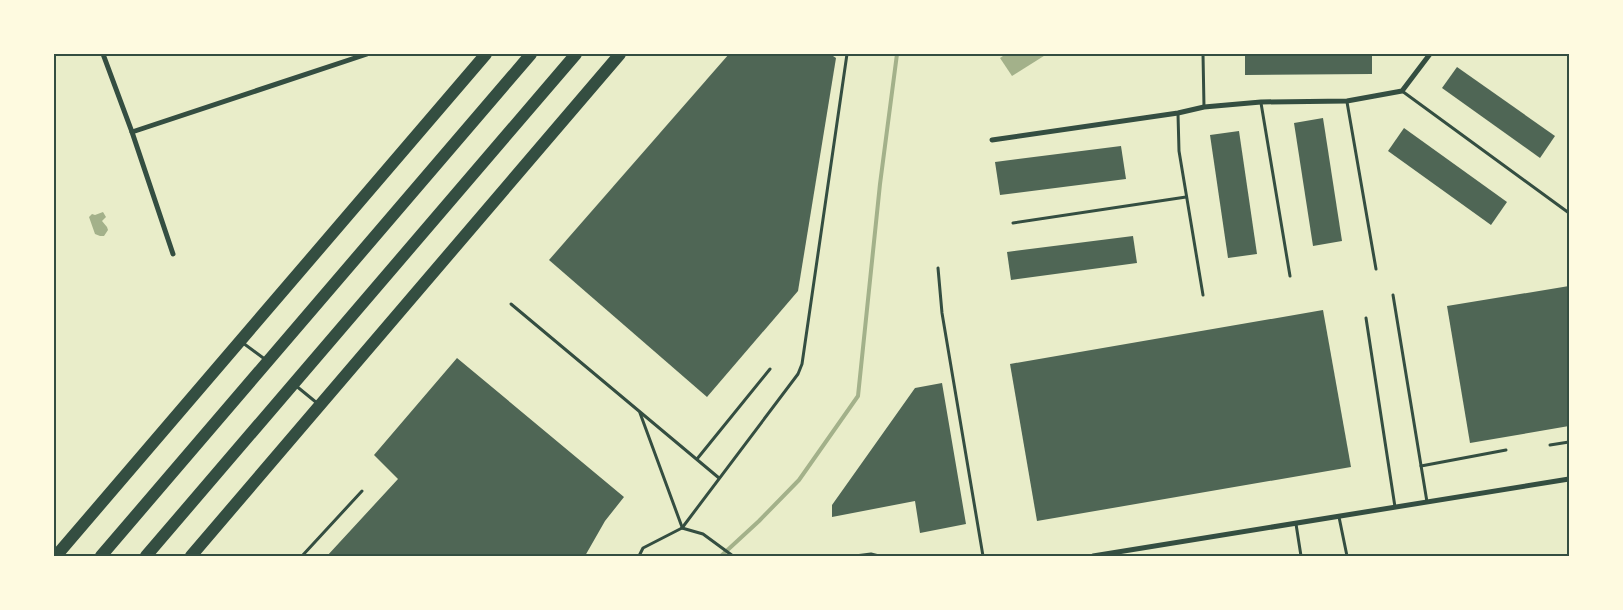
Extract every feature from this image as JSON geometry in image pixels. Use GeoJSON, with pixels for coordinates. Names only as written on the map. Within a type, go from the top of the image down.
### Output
{"type":"FeatureCollection","features":[{"type":"Feature","properties":{"kind":"highway"},"geometry":{"type":"LineString","coordinates":[[56,556],[486,54]]}},
{"type":"Feature","properties":{"kind":"highway"},"geometry":{"type":"LineString","coordinates":[[101,556],[531,54]]}},
{"type":"Feature","properties":{"kind":"highway"},"geometry":{"type":"LineString","coordinates":[[146,556],[576,54]]}},
{"type":"Feature","properties":{"kind":"highway"},"geometry":{"type":"LineString","coordinates":[[190,556],[620,54]]}},
{"type":"Feature","properties":{"kind":"street"},"geometry":{"type":"LineString","coordinates":[[103,54],[132,132],[173,254]]}},
{"type":"Feature","properties":{"kind":"street"},"geometry":{"type":"LineString","coordinates":[[132,132],[367,54]]}},
{"type":"Feature","properties":{"kind":"street"},"geometry":{"type":"LineString","coordinates":[[992,140],[1178,113],[1204,107],[1261,102],[1347,101],[1402,92],[1430,54]]}},
{"type":"Feature","properties":{"kind":"street"},"geometry":{"type":"LineString","coordinates":[[1093,556],[1569,479]]}},
{"type":"Feature","properties":{"kind":"lane"},"geometry":{"type":"LineString","coordinates":[[639,556],[643,548],[682,528],[798,374],[802,364],[847,54]]}},
{"type":"Feature","properties":{"kind":"lane"},"geometry":{"type":"LineString","coordinates":[[1203,54],[1204,107]]}},
{"type":"Feature","properties":{"kind":"lane"},"geometry":{"type":"LineString","coordinates":[[1402,92],[1569,213]]}},
{"type":"Feature","properties":{"kind":"lane"},"geometry":{"type":"LineString","coordinates":[[1347,101],[1376,269]]}},
{"type":"Feature","properties":{"kind":"lane"},"geometry":{"type":"LineString","coordinates":[[1261,102],[1290,276]]}},
{"type":"Feature","properties":{"kind":"lane"},"geometry":{"type":"LineString","coordinates":[[1178,113],[1179,151],[1203,295]]}},
{"type":"Feature","properties":{"kind":"lane"},"geometry":{"type":"LineString","coordinates":[[1013,223],[1186,197]]}},
{"type":"Feature","properties":{"kind":"lane"},"geometry":{"type":"LineString","coordinates":[[938,268],[942,313],[983,556]]}},
{"type":"Feature","properties":{"kind":"lane"},"geometry":{"type":"LineString","coordinates":[[1393,295],[1427,502]]}},
{"type":"Feature","properties":{"kind":"lane"},"geometry":{"type":"LineString","coordinates":[[512,304],[719,478]]}},
{"type":"Feature","properties":{"kind":"lane"},"geometry":{"type":"LineString","coordinates":[[1366,318],[1395,507]]}},
{"type":"Feature","properties":{"kind":"lane"},"geometry":{"type":"LineString","coordinates":[[241,341],[267,362]]}},
{"type":"Feature","properties":{"kind":"lane"},"geometry":{"type":"LineString","coordinates":[[697,459],[770,369]]}},
{"type":"Feature","properties":{"kind":"lane"},"geometry":{"type":"LineString","coordinates":[[294,383],[320,405]]}},
{"type":"Feature","properties":{"kind":"lane"},"geometry":{"type":"LineString","coordinates":[[640,411],[682,528]]}},
{"type":"Feature","properties":{"kind":"lane"},"geometry":{"type":"LineString","coordinates":[[1550,445],[1569,442]]}},
{"type":"Feature","properties":{"kind":"lane"},"geometry":{"type":"LineString","coordinates":[[1421,466],[1506,450]]}},
{"type":"Feature","properties":{"kind":"lane"},"geometry":{"type":"LineString","coordinates":[[302,556],[362,491]]}},
{"type":"Feature","properties":{"kind":"lane"},"geometry":{"type":"LineString","coordinates":[[1339,516],[1347,556]]}},
{"type":"Feature","properties":{"kind":"lane"},"geometry":{"type":"LineString","coordinates":[[1296,523],[1301,556]]}},
{"type":"Feature","properties":{"kind":"lane"},"geometry":{"type":"LineString","coordinates":[[682,528],[703,534],[733,556]]}},
{"type":"Feature","properties":{"kind":"lane"},"geometry":{"type":"LineString","coordinates":[[855,556],[871,554],[879,556]]}},
{"type":"Feature","properties":{"kind":"shaded area"},"geometry":{"type":"Polygon","coordinates":[[[1006,54],[1047,54],[1012,76],[1000,58],[1006,54]]]}},
{"type":"Feature","properties":{"kind":"shaded area"},"geometry":{"type":"Polygon","coordinates":[[[103,212],[106,217],[102,221],[108,230],[104,236],[100,236],[95,234],[89,217],[92,214],[95,215],[103,212]]]}},
{"type":"Feature","properties":{"kind":"building"},"geometry":{"type":"Polygon","coordinates":[[[729,54],[830,54],[836,58],[798,291],[707,397],[549,260],[729,54]]]}},
{"type":"Feature","properties":{"kind":"building"},"geometry":{"type":"Polygon","coordinates":[[[1245,54],[1372,54],[1372,74],[1245,75],[1245,54]]]}},
{"type":"Feature","properties":{"kind":"building"},"geometry":{"type":"Polygon","coordinates":[[[1457,67],[1555,136],[1540,158],[1442,88],[1457,67]]]}},
{"type":"Feature","properties":{"kind":"building"},"geometry":{"type":"Polygon","coordinates":[[[1323,118],[1342,241],[1313,246],[1294,123],[1323,118]]]}},
{"type":"Feature","properties":{"kind":"building"},"geometry":{"type":"Polygon","coordinates":[[[1404,128],[1507,202],[1491,225],[1388,151],[1404,128]]]}},
{"type":"Feature","properties":{"kind":"building"},"geometry":{"type":"Polygon","coordinates":[[[1239,131],[1257,254],[1228,258],[1210,135],[1239,131]]]}},
{"type":"Feature","properties":{"kind":"building"},"geometry":{"type":"Polygon","coordinates":[[[1121,146],[1126,179],[1000,195],[995,162],[1121,146]]]}},
{"type":"Feature","properties":{"kind":"building"},"geometry":{"type":"Polygon","coordinates":[[[1133,236],[1137,263],[1011,280],[1007,252],[1133,236]]]}},
{"type":"Feature","properties":{"kind":"building"},"geometry":{"type":"Polygon","coordinates":[[[1569,286],[1569,426],[1470,443],[1447,306],[1569,286]]]}},
{"type":"Feature","properties":{"kind":"building"},"geometry":{"type":"Polygon","coordinates":[[[1323,310],[1351,467],[1037,521],[1010,364],[1323,310]]]}},
{"type":"Feature","properties":{"kind":"building"},"geometry":{"type":"Polygon","coordinates":[[[457,358],[624,497],[605,521],[585,556],[327,556],[398,479],[374,455],[457,358]]]}},
{"type":"Feature","properties":{"kind":"building"},"geometry":{"type":"Polygon","coordinates":[[[942,383],[966,524],[920,533],[915,501],[832,517],[832,505],[915,388],[942,383]]]}},
{"type":"Feature","properties":{"kind":"waterway"},"geometry":{"type":"LineString","coordinates":[[721,556],[799,480],[858,396],[880,184],[897,54]]}}]}
